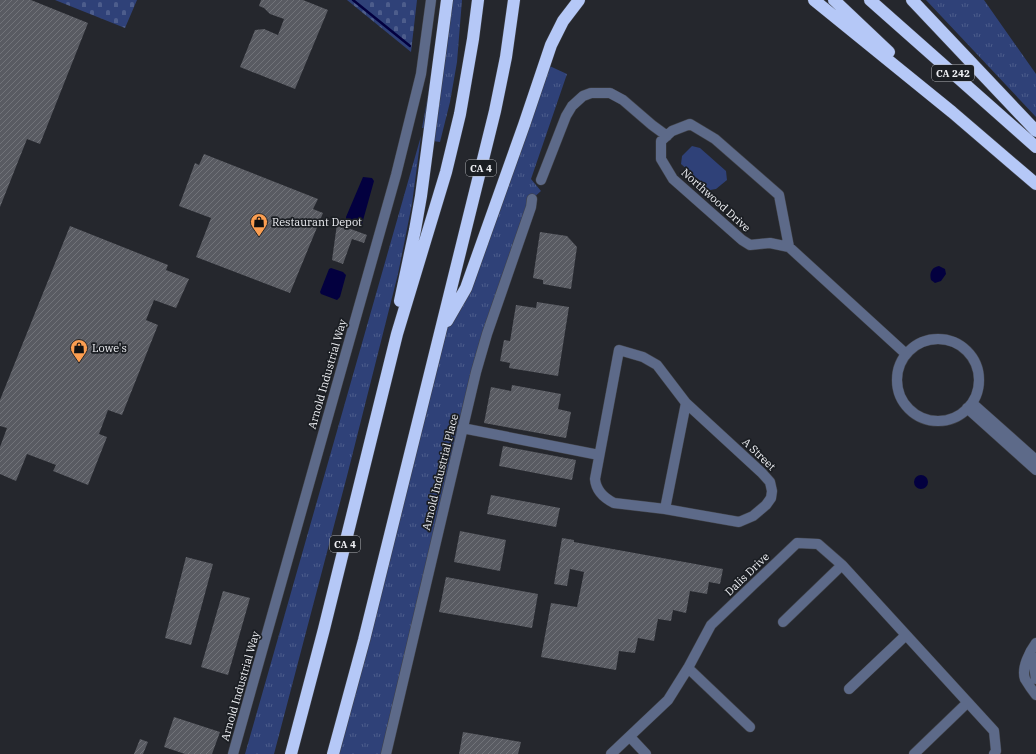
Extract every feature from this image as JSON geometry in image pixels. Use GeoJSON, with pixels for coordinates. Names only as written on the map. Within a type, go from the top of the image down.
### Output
{"type":"FeatureCollection","features":[{"type":"Feature","properties":{"kind":"highway"},"geometry":{"type":"LineString","coordinates":[[397,334],[400,299],[415,230],[447,0]]}},
{"type":"Feature","properties":{"kind":"highway","name":"CA 4"},"geometry":{"type":"LineString","coordinates":[[291,754],[326,622],[397,334],[446,172],[460,114],[471,53],[477,0]]}},
{"type":"Feature","properties":{"kind":"highway","name":"CA 4"},"geometry":{"type":"LineString","coordinates":[[333,754],[364,640],[495,111],[506,57],[514,0]]}},
{"type":"Feature","properties":{"kind":"highway"},"geometry":{"type":"LineString","coordinates":[[440,334],[466,288],[551,45],[563,21],[579,0]]}},
{"type":"Feature","properties":{"kind":"highway"},"geometry":{"type":"LineString","coordinates":[[814,0],[952,112]]}},
{"type":"Feature","properties":{"kind":"highway","name":"CA 242"},"geometry":{"type":"LineString","coordinates":[[834,0],[952,112],[1036,184]]}},
{"type":"Feature","properties":{"kind":"highway","name":"CA 242"},"geometry":{"type":"LineString","coordinates":[[870,0],[1036,147]]}},
{"type":"Feature","properties":{"kind":"highway"},"geometry":{"type":"LineString","coordinates":[[912,0],[1036,131]]}},
{"type":"Feature","properties":{"kind":"street","name":"Arnold Industrial Way"},"geometry":{"type":"LineString","coordinates":[[233,753],[396,175],[423,66],[431,0]]}},
{"type":"Feature","properties":{"kind":"street"},"geometry":{"type":"LineString","coordinates":[[541,180],[566,116],[572,106],[583,96],[591,93],[610,94],[623,100],[667,136],[672,131],[690,124],[715,139],[779,195],[789,247],[906,354]]}},
{"type":"Feature","properties":{"kind":"street","name":"Northwood Drive"},"geometry":{"type":"LineString","coordinates":[[667,136],[661,141],[660,159],[673,179],[742,240],[750,245],[770,243],[789,247]]}},
{"type":"Feature","properties":{"kind":"street","name":"Arnold Industrial Place"},"geometry":{"type":"LineString","coordinates":[[386,754],[462,428],[487,334],[528,216],[532,199]]}},
{"type":"Feature","properties":{"kind":"street"},"geometry":{"type":"LineString","coordinates":[[935,339],[956,343],[966,350],[972,357],[979,375],[976,394],[970,406],[957,416],[945,420],[932,421],[920,417],[910,410],[902,400],[898,389],[897,376],[900,364],[906,354],[914,346],[924,341],[935,339]]}},
{"type":"Feature","properties":{"kind":"street","name":"A Street"},"geometry":{"type":"LineString","coordinates":[[619,350],[643,357],[657,365],[686,403],[770,482],[772,491],[771,498],[766,506],[753,516],[739,522],[665,509],[614,503],[607,500],[595,486],[599,455],[619,350]]}},
{"type":"Feature","properties":{"kind":"street"},"geometry":{"type":"LineString","coordinates":[[665,509],[686,403]]}},
{"type":"Feature","properties":{"kind":"street"},"geometry":{"type":"LineString","coordinates":[[970,406],[1036,460]]}},
{"type":"Feature","properties":{"kind":"street"},"geometry":{"type":"LineString","coordinates":[[970,406],[1036,470]]}},
{"type":"Feature","properties":{"kind":"street"},"geometry":{"type":"LineString","coordinates":[[462,428],[599,455]]}},
{"type":"Feature","properties":{"kind":"street","name":"Dalis Drive"},"geometry":{"type":"LineString","coordinates":[[611,754],[668,700],[712,625],[797,543],[818,544],[842,564],[994,731],[996,751],[994,754]]}},
{"type":"Feature","properties":{"kind":"street"},"geometry":{"type":"LineString","coordinates":[[783,622],[842,564]]}},
{"type":"Feature","properties":{"kind":"street"},"geometry":{"type":"LineString","coordinates":[[849,689],[906,635]]}},
{"type":"Feature","properties":{"kind":"street"},"geometry":{"type":"LineString","coordinates":[[1036,643],[1032,648],[1025,666],[1025,677],[1036,695]]}},
{"type":"Feature","properties":{"kind":"street"},"geometry":{"type":"LineString","coordinates":[[1036,658],[1034,666],[1036,679]]}},
{"type":"Feature","properties":{"kind":"street"},"geometry":{"type":"LineString","coordinates":[[688,668],[750,727]]}},
{"type":"Feature","properties":{"kind":"street"},"geometry":{"type":"LineString","coordinates":[[914,754],[967,703]]}},
{"type":"Feature","properties":{"kind":"street"},"geometry":{"type":"LineString","coordinates":[[630,737],[646,754]]}},
{"type":"Feature","properties":{"kind":"green space"},"geometry":{"type":"Polygon","coordinates":[[[55,0],[137,0],[125,28],[55,0]]]}},
{"type":"Feature","properties":{"kind":"green space"},"geometry":{"type":"Polygon","coordinates":[[[347,0],[417,0],[411,52],[347,0]]]}},
{"type":"Feature","properties":{"kind":"green space"},"geometry":{"type":"Polygon","coordinates":[[[443,0],[462,0],[457,62],[450,102],[440,142],[433,141],[434,129],[422,128],[443,0]]]}},
{"type":"Feature","properties":{"kind":"green space"},"geometry":{"type":"Polygon","coordinates":[[[926,0],[984,0],[1036,74],[1036,117],[926,0]]]}},
{"type":"Feature","properties":{"kind":"green space"},"geometry":{"type":"Polygon","coordinates":[[[543,63],[567,74],[531,179],[541,191],[532,199],[487,334],[386,754],[332,754],[440,334],[466,288],[543,63]]]}},
{"type":"Feature","properties":{"kind":"green space"},"geometry":{"type":"Polygon","coordinates":[[[421,136],[412,204],[398,274],[274,754],[245,754],[421,136]]]}},
{"type":"Feature","properties":{"kind":"green space"},"geometry":{"type":"Polygon","coordinates":[[[692,146],[700,148],[726,171],[727,180],[716,189],[710,190],[681,164],[682,156],[692,146]]]}},
{"type":"Feature","properties":{"kind":"shaded area"},"geometry":{"type":"Polygon","coordinates":[[[363,177],[372,178],[374,181],[362,224],[360,224],[346,219],[346,217],[363,177]]]}},
{"type":"Feature","properties":{"kind":"shaded area"},"geometry":{"type":"Polygon","coordinates":[[[939,266],[945,269],[946,274],[941,281],[935,283],[930,277],[933,269],[939,266]]]}},
{"type":"Feature","properties":{"kind":"shaded area"},"geometry":{"type":"Polygon","coordinates":[[[331,268],[343,272],[346,275],[340,297],[337,300],[321,294],[320,292],[329,269],[331,268]]]}},
{"type":"Feature","properties":{"kind":"shaded area"},"geometry":{"type":"Polygon","coordinates":[[[918,475],[924,475],[928,479],[928,485],[924,489],[918,489],[914,485],[914,479],[918,475]]]}},
{"type":"Feature","properties":{"kind":"building"},"geometry":{"type":"Polygon","coordinates":[[[0,0],[31,0],[88,23],[40,144],[27,139],[0,207],[0,0]]]}},
{"type":"Feature","properties":{"kind":"building"},"geometry":{"type":"Polygon","coordinates":[[[261,0],[303,0],[328,10],[295,89],[240,67],[255,30],[264,29],[278,35],[284,19],[270,14],[264,8],[259,6],[261,0]]]}},
{"type":"Feature","properties":{"kind":"building","name":"Restaurant Depot"},"geometry":{"type":"Polygon","coordinates":[[[204,154],[318,199],[313,209],[323,213],[290,293],[196,257],[211,218],[179,206],[195,163],[199,165],[204,154]]]}},
{"type":"Feature","properties":{"kind":"building"},"geometry":{"type":"Polygon","coordinates":[[[337,224],[367,235],[364,243],[352,239],[343,264],[332,260],[337,224]]]}},
{"type":"Feature","properties":{"kind":"building","name":"Lowe's"},"geometry":{"type":"Polygon","coordinates":[[[70,226],[168,265],[166,270],[189,279],[176,308],[154,300],[146,320],[158,325],[122,415],[108,410],[99,434],[107,437],[88,485],[53,471],[56,465],[27,454],[16,481],[0,474],[0,447],[7,428],[0,426],[0,400],[70,226]]]}},
{"type":"Feature","properties":{"kind":"building"},"geometry":{"type":"Polygon","coordinates":[[[540,232],[567,236],[577,247],[571,289],[543,284],[543,280],[533,278],[540,232]]]}},
{"type":"Feature","properties":{"kind":"building"},"geometry":{"type":"Polygon","coordinates":[[[537,302],[569,307],[558,376],[509,368],[510,363],[500,361],[504,340],[510,341],[516,305],[536,308],[537,302]]]}},
{"type":"Feature","properties":{"kind":"building"},"geometry":{"type":"Polygon","coordinates":[[[512,385],[561,394],[558,409],[571,412],[566,438],[484,423],[491,387],[511,391],[512,385]]]}},
{"type":"Feature","properties":{"kind":"building"},"geometry":{"type":"Polygon","coordinates":[[[503,446],[576,460],[572,480],[499,466],[503,446]]]}},
{"type":"Feature","properties":{"kind":"building"},"geometry":{"type":"Polygon","coordinates":[[[491,495],[560,508],[556,527],[487,514],[491,495]]]}},
{"type":"Feature","properties":{"kind":"building"},"geometry":{"type":"Polygon","coordinates":[[[460,531],[506,540],[500,571],[454,562],[460,531]]]}},
{"type":"Feature","properties":{"kind":"building"},"geometry":{"type":"Polygon","coordinates":[[[562,538],[574,540],[574,542],[723,569],[720,584],[709,582],[707,594],[690,591],[686,613],[673,610],[671,621],[658,619],[654,641],[638,638],[635,653],[619,651],[616,670],[541,657],[551,603],[577,607],[584,572],[570,569],[567,586],[554,584],[562,538]]]}},
{"type":"Feature","properties":{"kind":"building"},"geometry":{"type":"Polygon","coordinates":[[[186,557],[213,564],[191,645],[165,638],[186,557]]]}},
{"type":"Feature","properties":{"kind":"building"},"geometry":{"type":"Polygon","coordinates":[[[446,577],[538,594],[532,628],[439,612],[446,577]]]}},
{"type":"Feature","properties":{"kind":"building"},"geometry":{"type":"Polygon","coordinates":[[[223,591],[250,598],[228,675],[201,667],[223,591]]]}},
{"type":"Feature","properties":{"kind":"building"},"geometry":{"type":"Polygon","coordinates":[[[174,717],[220,732],[212,754],[185,754],[164,747],[174,717]]]}},
{"type":"Feature","properties":{"kind":"building"},"geometry":{"type":"Polygon","coordinates":[[[463,732],[521,742],[518,754],[459,754],[463,732]]]}},
{"type":"Feature","properties":{"kind":"building"},"geometry":{"type":"Polygon","coordinates":[[[140,739],[148,742],[143,754],[134,754],[140,739]]]}},
{"type":"Feature","properties":{"kind":"waterway"},"geometry":{"type":"LineString","coordinates":[[353,0],[410,46]]}},
{"type":"Feature","properties":{"kind":"place","name":"Restaurant Depot"},"geometry":{"type":"Point","coordinates":[259,237]}},
{"type":"Feature","properties":{"kind":"place","name":"Lowe's"},"geometry":{"type":"Point","coordinates":[79,363]}}]}
